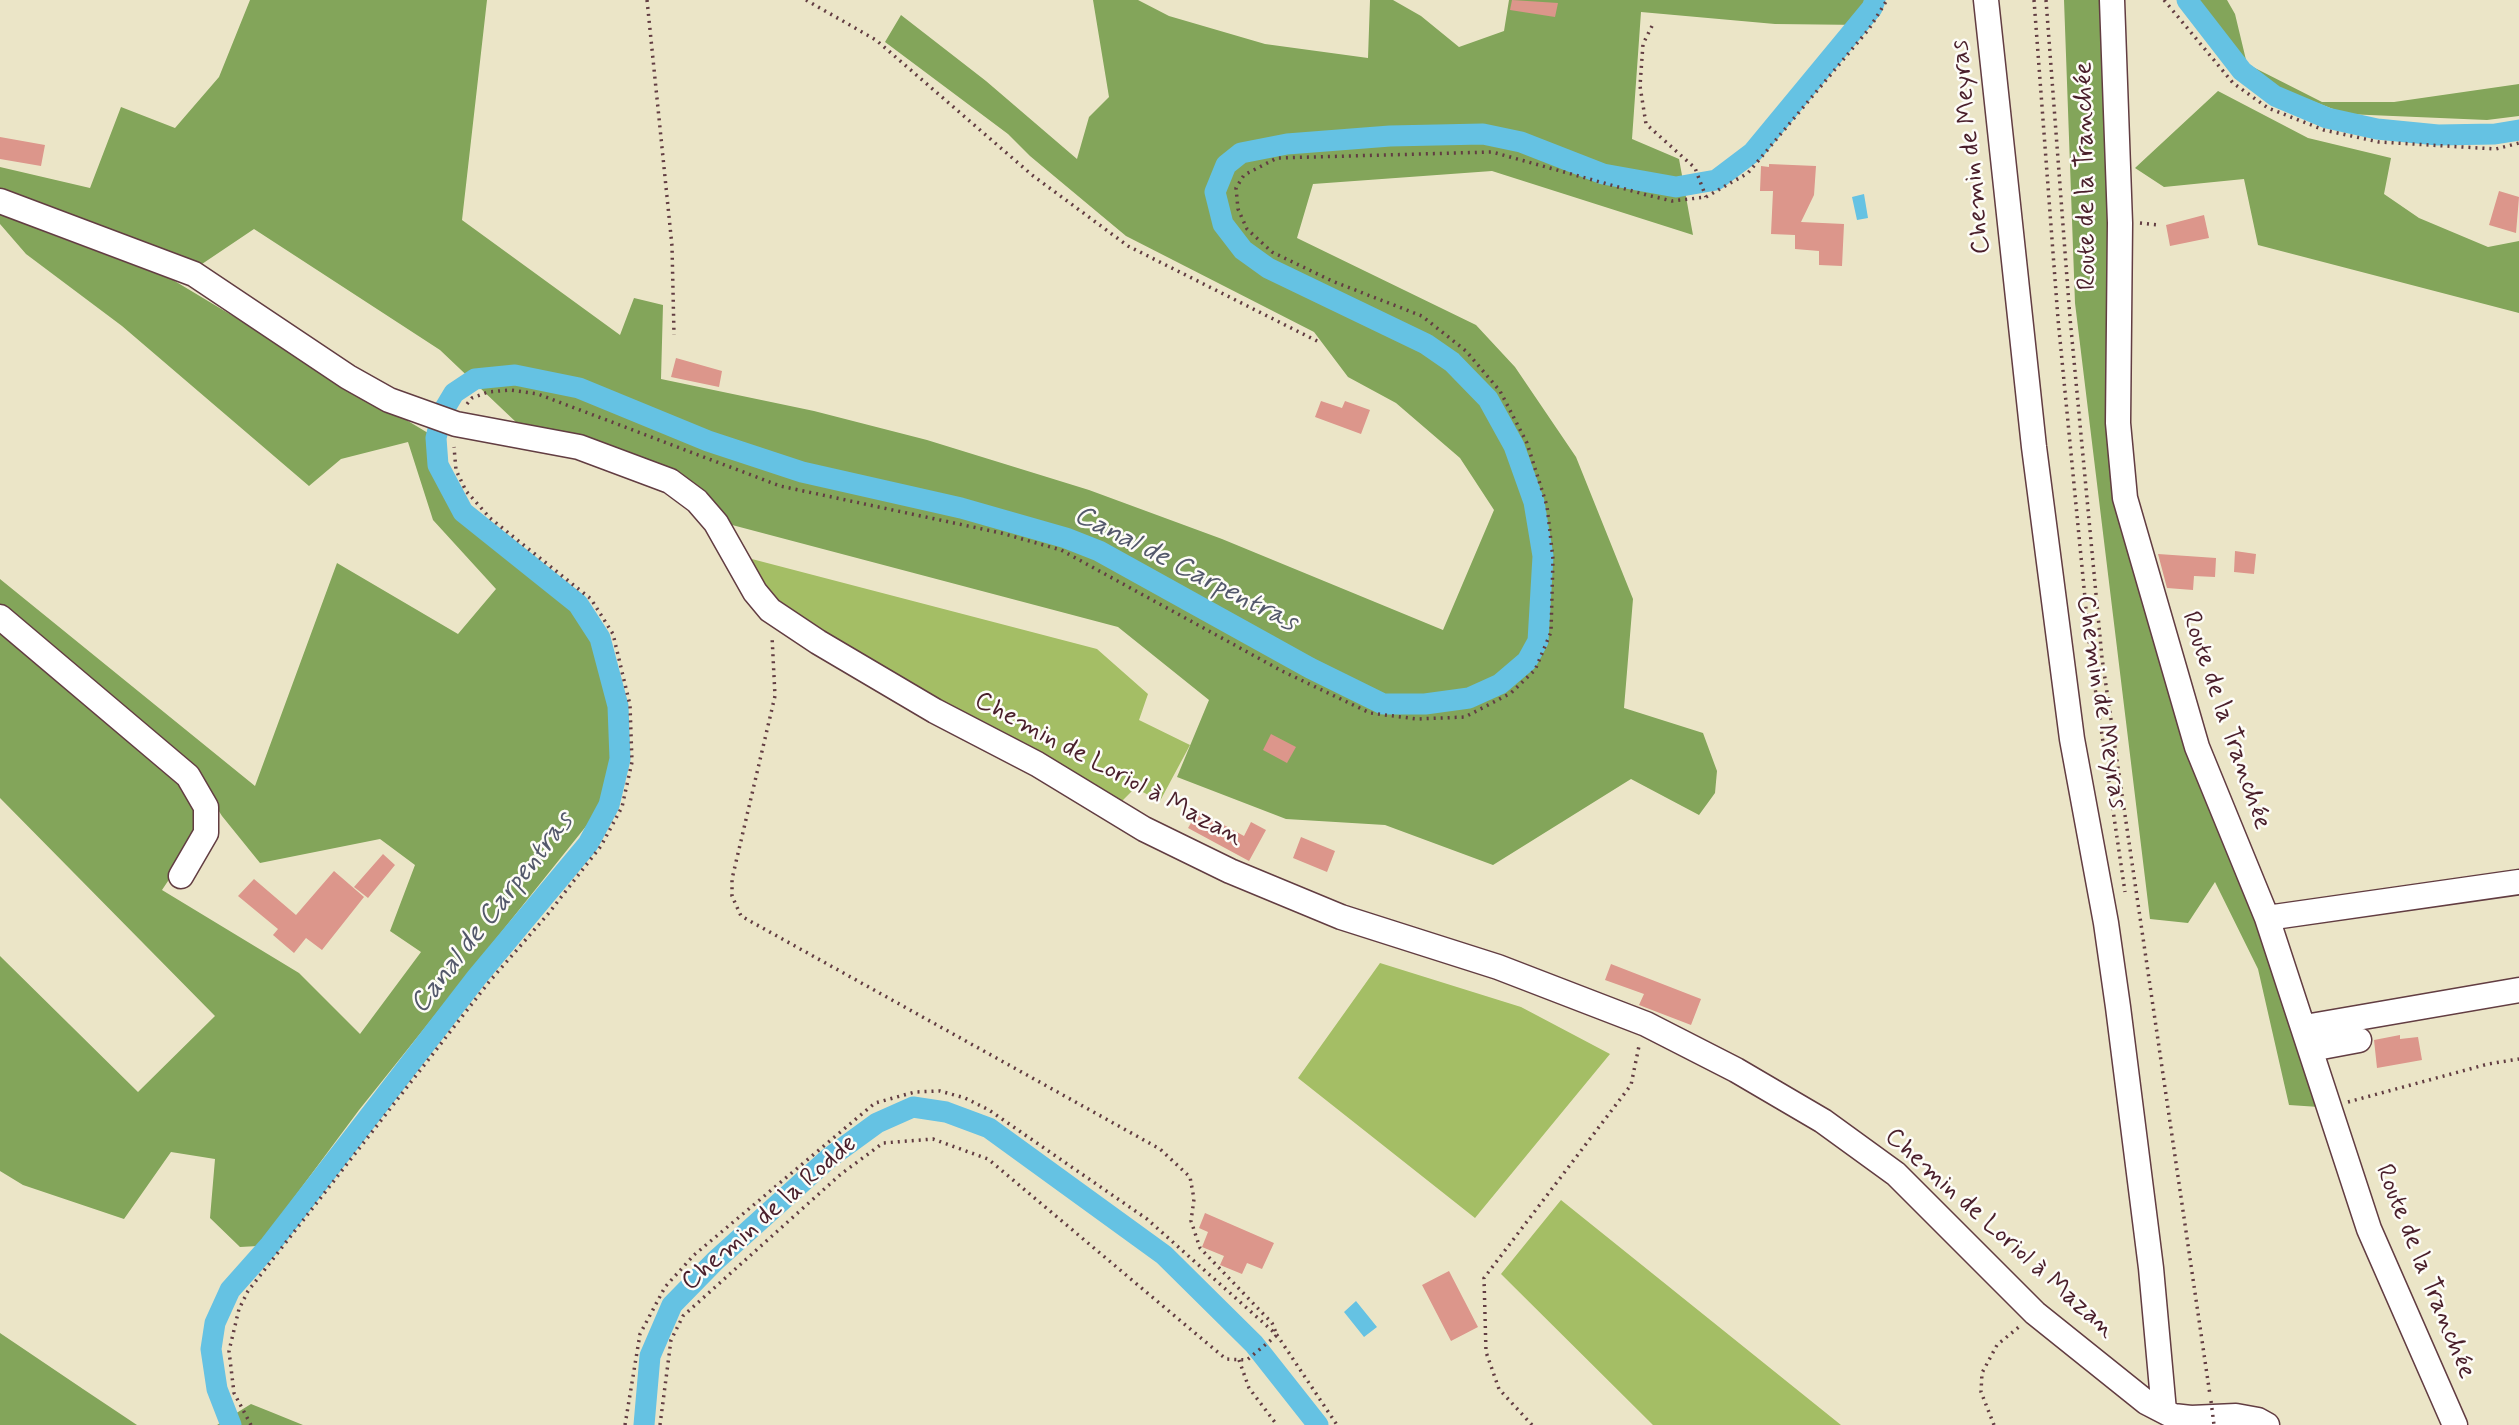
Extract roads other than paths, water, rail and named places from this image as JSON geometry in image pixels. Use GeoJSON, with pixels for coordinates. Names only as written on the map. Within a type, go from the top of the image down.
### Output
{"type":"FeatureCollection","features":[{"type":"Feature","properties":{"kind":"street","name":"Chemin de Meyras"},"geometry":{"type":"LineString","coordinates":[[1986,0],[2034,447],[2072,738],[2106,923],[2118,1007],[2151,1268],[2164,1411]]}},
{"type":"Feature","properties":{"kind":"street","name":"Route de la Tranchée"},"geometry":{"type":"LineString","coordinates":[[2112,0],[2120,223],[2118,422],[2125,498],[2197,747],[2267,918],[2369,1229],[2455,1425]]}},
{"type":"Feature","properties":{"kind":"street","name":"Chemin de Loriol à Mazan"},"geometry":{"type":"LineString","coordinates":[[0,201],[194,274],[348,377],[389,400],[445,421],[579,447],[670,481],[697,501],[716,523],[755,592],[770,610],[935,711],[1037,764],[1144,829],[1230,871],[1341,917],[1498,967],[1646,1024],[1737,1070],[1823,1121],[1896,1174],[2035,1313],[2146,1402],[2164,1411],[2191,1418],[2236,1416],[2258,1420],[2267,1425]]}},
{"type":"Feature","properties":{"kind":"street"},"geometry":{"type":"LineString","coordinates":[[0,617],[188,776],[206,807],[206,833],[181,876]]}},
{"type":"Feature","properties":{"kind":"street"},"geometry":{"type":"LineString","coordinates":[[2267,918],[2519,882]]}},
{"type":"Feature","properties":{"kind":"street"},"geometry":{"type":"LineString","coordinates":[[2308,1038],[2519,990]]}},
{"type":"Feature","properties":{"kind":"street"},"geometry":{"type":"LineString","coordinates":[[2308,1038],[2359,1040]]}},
{"type":"Feature","properties":{"kind":"water"},"geometry":{"type":"Polygon","coordinates":[[[1864,194],[1868,218],[1857,220],[1852,197],[1864,194]]]}},
{"type":"Feature","properties":{"kind":"water"},"geometry":{"type":"Polygon","coordinates":[[[1356,1301],[1377,1327],[1364,1337],[1344,1312],[1356,1301]]]}},
{"type":"Feature","properties":{"kind":"waterway","name":"Canal de Carpentras"},"geometry":{"type":"LineString","coordinates":[[231,1425],[217,1389],[211,1349],[215,1323],[230,1290],[270,1245],[477,977],[588,844],[609,805],[620,759],[618,706],[600,638],[578,604],[463,512],[438,465],[436,438],[442,413],[454,393],[475,379],[515,375],[579,388],[708,441],[802,472],[961,508],[1066,538],[1099,551],[1310,668],[1383,704],[1425,704],[1469,698],[1500,684],[1527,661],[1538,641],[1543,556],[1534,502],[1514,446],[1488,399],[1452,362],[1426,344],[1268,268],[1243,250],[1223,224],[1215,192],[1226,165],[1241,153],[1287,144],[1390,136],[1483,134],[1521,142],[1603,174],[1676,187],[1716,180],[1753,152],[1872,8],[1875,0]]}},
{"type":"Feature","properties":{"kind":"waterway","name":"Canal de Carpentras"},"geometry":{"type":"LineString","coordinates":[[2187,0],[2242,71],[2275,96],[2327,118],[2377,129],[2438,135],[2495,134],[2519,130]]}},
{"type":"Feature","properties":{"kind":"waterway","name":"Canal de Carpentras"},"geometry":{"type":"LineString","coordinates":[[644,1425],[650,1356],[672,1305],[715,1261],[829,1158],[877,1123],[913,1107],[946,1112],[989,1128],[1164,1255],[1254,1344],[1318,1425]]}}]}
